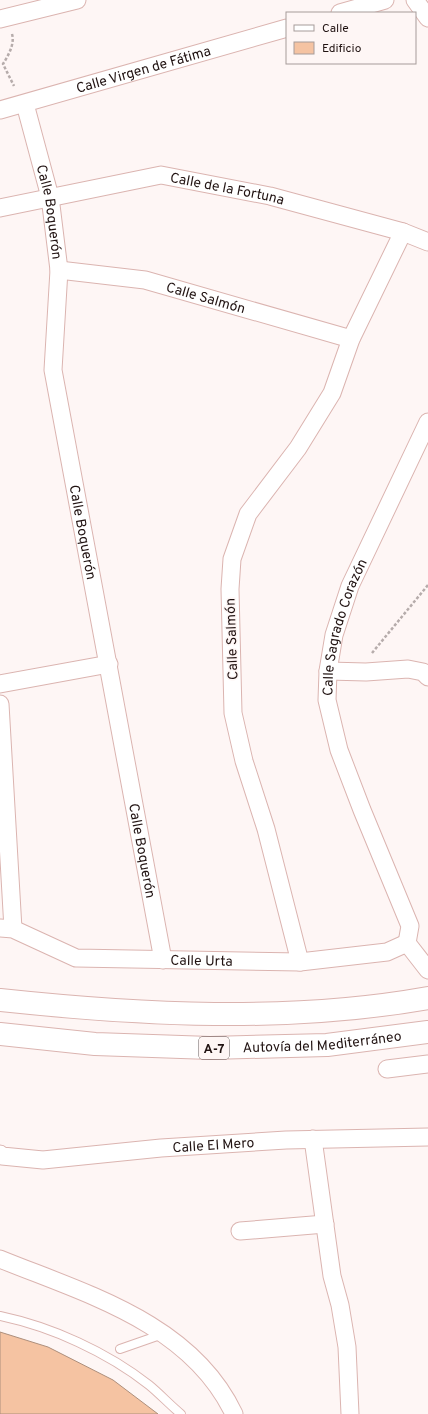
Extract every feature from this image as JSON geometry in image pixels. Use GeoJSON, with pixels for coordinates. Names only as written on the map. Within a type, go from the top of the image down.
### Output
{"type":"FeatureCollection","features":[{"type":"Feature","properties":{"kind":"highway"},"geometry":{"type":"LineString","coordinates":[[1,1000],[180,1014],[241,1014],[357,1008],[428,998]]}},
{"type":"Feature","properties":{"kind":"highway","name":"Autovía del Mediterráneo"},"geometry":{"type":"LineString","coordinates":[[0,1034],[94,1044],[210,1048],[327,1045],[428,1032]]}},
{"type":"Feature","properties":{"kind":"street"},"geometry":{"type":"LineString","coordinates":[[3,19],[77,0]]}},
{"type":"Feature","properties":{"kind":"street"},"geometry":{"type":"LineString","coordinates":[[343,12],[385,0]]}},
{"type":"Feature","properties":{"kind":"street"},"geometry":{"type":"LineString","coordinates":[[415,0],[428,18]]}},
{"type":"Feature","properties":{"kind":"street","name":"Calle Virgen de Fátima"},"geometry":{"type":"LineString","coordinates":[[0,110],[286,28]]}},
{"type":"Feature","properties":{"kind":"street","name":"Calle Boquerón"},"geometry":{"type":"LineString","coordinates":[[25,104],[50,197],[59,270],[53,370],[163,960]]}},
{"type":"Feature","properties":{"kind":"street","name":"Calle de la Fortuna"},"geometry":{"type":"LineString","coordinates":[[0,208],[161,175],[270,196],[403,232],[428,242]]}},
{"type":"Feature","properties":{"kind":"street","name":"Calle Salmón"},"geometry":{"type":"LineString","coordinates":[[300,962],[266,830],[244,761],[233,713],[230,589],[232,559],[248,514],[298,448],[332,393],[350,339],[403,232]]}},
{"type":"Feature","properties":{"kind":"street","name":"Calle Salmón"},"geometry":{"type":"LineString","coordinates":[[59,270],[145,280],[350,339]]}},
{"type":"Feature","properties":{"kind":"street","name":"Calle Sagrado Corazón"},"geometry":{"type":"LineString","coordinates":[[407,943],[410,926],[339,750],[327,700],[328,671],[334,636],[350,586],[428,422]]}},
{"type":"Feature","properties":{"kind":"street"},"geometry":{"type":"LineString","coordinates":[[0,684],[109,664]]}},
{"type":"Feature","properties":{"kind":"street"},"geometry":{"type":"LineString","coordinates":[[328,671],[366,672],[408,669],[426,672]]}},
{"type":"Feature","properties":{"kind":"street"},"geometry":{"type":"LineString","coordinates":[[0,704],[6,929]]}},
{"type":"Feature","properties":{"kind":"street","name":"Calle Urta"},"geometry":{"type":"LineString","coordinates":[[6,929],[76,958],[300,962],[387,952],[407,943]]}},
{"type":"Feature","properties":{"kind":"street"},"geometry":{"type":"LineString","coordinates":[[407,943],[428,970]]}},
{"type":"Feature","properties":{"kind":"street"},"geometry":{"type":"LineString","coordinates":[[387,1069],[428,1064]]}},
{"type":"Feature","properties":{"kind":"street","name":"Calle El Mero"},"geometry":{"type":"LineString","coordinates":[[0,1154],[2,1156],[43,1160],[161,1148],[313,1139],[428,1137]]}},
{"type":"Feature","properties":{"kind":"street"},"geometry":{"type":"LineString","coordinates":[[313,1139],[332,1276],[340,1305],[347,1347],[350,1414]]}},
{"type":"Feature","properties":{"kind":"street"},"geometry":{"type":"LineString","coordinates":[[240,1231],[325,1224]]}},
{"type":"Feature","properties":{"kind":"street"},"geometry":{"type":"LineString","coordinates":[[0,1258],[130,1312],[164,1334],[210,1373],[234,1414]]}},
{"type":"Feature","properties":{"kind":"lane"},"geometry":{"type":"LineString","coordinates":[[0,1316],[17,1320],[63,1336],[110,1360],[148,1385],[180,1414]]}},
{"type":"Feature","properties":{"kind":"lane"},"geometry":{"type":"LineString","coordinates":[[120,1349],[164,1334]]}},
{"type":"Feature","properties":{"kind":"path"},"geometry":{"type":"LineString","coordinates":[[3,19],[13,37],[9,54],[3,64],[10,82],[25,104]]}},
{"type":"Feature","properties":{"kind":"path"},"geometry":{"type":"LineString","coordinates":[[366,672],[367,659],[428,585]]}},
{"type":"Feature","properties":{"kind":"building"},"geometry":{"type":"Polygon","coordinates":[[[0,1332],[48,1347],[113,1380],[158,1414],[0,1414],[0,1332]]]}}]}
